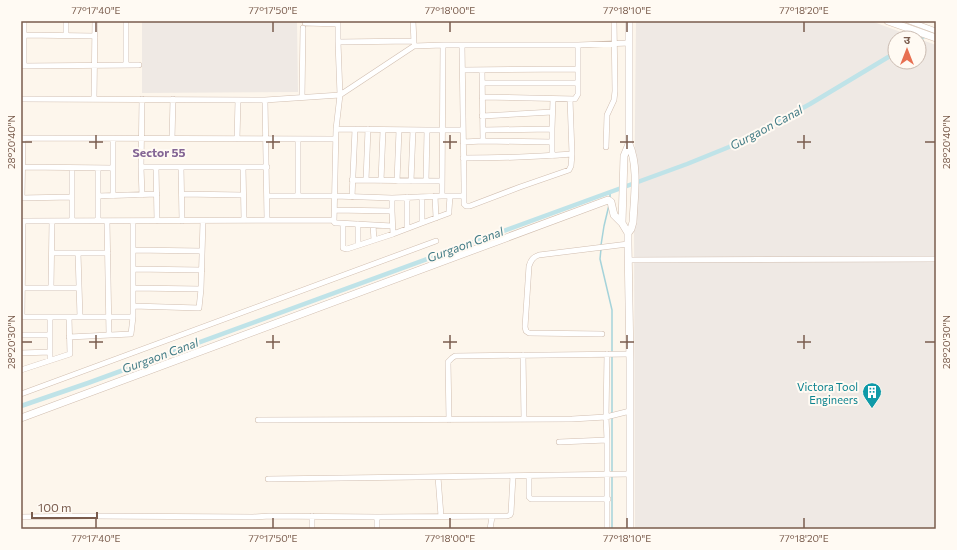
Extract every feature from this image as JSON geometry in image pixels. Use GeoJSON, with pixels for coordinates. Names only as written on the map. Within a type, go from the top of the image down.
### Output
{"type":"FeatureCollection","features":[{"type":"Feature","properties":{"kind":"street"},"geometry":{"type":"LineString","coordinates":[[24,21],[22,66],[139,65]]}},
{"type":"Feature","properties":{"kind":"street"},"geometry":{"type":"LineString","coordinates":[[66,21],[66,36]]}},
{"type":"Feature","properties":{"kind":"street"},"geometry":{"type":"LineString","coordinates":[[94,99],[95,21]]}},
{"type":"Feature","properties":{"kind":"street"},"geometry":{"type":"LineString","coordinates":[[126,21],[126,65]]}},
{"type":"Feature","properties":{"kind":"street"},"geometry":{"type":"LineString","coordinates":[[413,21],[414,43]]}},
{"type":"Feature","properties":{"kind":"street"},"geometry":{"type":"LineString","coordinates":[[606,147],[607,115],[614,100],[615,91],[614,21]]}},
{"type":"Feature","properties":{"kind":"street"},"geometry":{"type":"LineString","coordinates":[[630,21],[629,144],[633,155],[634,173],[632,226],[628,233],[630,529]]}},
{"type":"Feature","properties":{"kind":"street"},"geometry":{"type":"LineString","coordinates":[[888,21],[913,31],[936,36]]}},
{"type":"Feature","properties":{"kind":"street"},"geometry":{"type":"LineString","coordinates":[[909,21],[921,26],[936,36]]}},
{"type":"Feature","properties":{"kind":"street"},"geometry":{"type":"LineString","coordinates":[[302,98],[304,25],[338,22],[340,95],[335,139],[334,220]]}},
{"type":"Feature","properties":{"kind":"street"},"geometry":{"type":"LineString","coordinates":[[24,35],[95,36]]}},
{"type":"Feature","properties":{"kind":"street"},"geometry":{"type":"LineString","coordinates":[[338,42],[443,45],[578,45],[629,42]]}},
{"type":"Feature","properties":{"kind":"street"},"geometry":{"type":"LineString","coordinates":[[21,99],[265,100],[340,95],[414,43]]}},
{"type":"Feature","properties":{"kind":"street"},"geometry":{"type":"LineString","coordinates":[[442,196],[443,45]]}},
{"type":"Feature","properties":{"kind":"street"},"geometry":{"type":"LineString","coordinates":[[462,45],[462,130],[465,205],[470,206],[571,168],[572,154],[570,99]]}},
{"type":"Feature","properties":{"kind":"street"},"geometry":{"type":"LineString","coordinates":[[482,97],[575,99],[577,96],[578,45]]}},
{"type":"Feature","properties":{"kind":"street"},"geometry":{"type":"LineString","coordinates":[[463,70],[577,69]]}},
{"type":"Feature","properties":{"kind":"street"},"geometry":{"type":"LineString","coordinates":[[482,70],[482,116],[484,141]]}},
{"type":"Feature","properties":{"kind":"street"},"geometry":{"type":"LineString","coordinates":[[482,83],[577,84]]}},
{"type":"Feature","properties":{"kind":"street"},"geometry":{"type":"LineString","coordinates":[[142,99],[142,195]]}},
{"type":"Feature","properties":{"kind":"street"},"geometry":{"type":"LineString","coordinates":[[172,139],[173,99]]}},
{"type":"Feature","properties":{"kind":"street"},"geometry":{"type":"LineString","coordinates":[[552,156],[553,99]]}},
{"type":"Feature","properties":{"kind":"street"},"geometry":{"type":"LineString","coordinates":[[237,139],[238,100]]}},
{"type":"Feature","properties":{"kind":"street"},"geometry":{"type":"LineString","coordinates":[[265,100],[267,220]]}},
{"type":"Feature","properties":{"kind":"street"},"geometry":{"type":"LineString","coordinates":[[482,116],[552,112]]}},
{"type":"Feature","properties":{"kind":"street"},"geometry":{"type":"LineString","coordinates":[[336,129],[462,130]]}},
{"type":"Feature","properties":{"kind":"street"},"geometry":{"type":"LineString","coordinates":[[352,197],[355,129]]}},
{"type":"Feature","properties":{"kind":"street"},"geometry":{"type":"LineString","coordinates":[[483,130],[552,129]]}},
{"type":"Feature","properties":{"kind":"street"},"geometry":{"type":"LineString","coordinates":[[366,180],[368,130]]}},
{"type":"Feature","properties":{"kind":"street"},"geometry":{"type":"LineString","coordinates":[[381,180],[383,130]]}},
{"type":"Feature","properties":{"kind":"street"},"geometry":{"type":"LineString","coordinates":[[397,181],[399,130]]}},
{"type":"Feature","properties":{"kind":"street"},"geometry":{"type":"LineString","coordinates":[[411,181],[414,130]]}},
{"type":"Feature","properties":{"kind":"street"},"geometry":{"type":"LineString","coordinates":[[426,181],[427,130]]}},
{"type":"Feature","properties":{"kind":"street"},"geometry":{"type":"LineString","coordinates":[[72,197],[22,198],[22,138],[335,139]]}},
{"type":"Feature","properties":{"kind":"street"},"geometry":{"type":"LineString","coordinates":[[113,139],[113,196]]}},
{"type":"Feature","properties":{"kind":"street"},"geometry":{"type":"LineString","coordinates":[[298,139],[298,196]]}},
{"type":"Feature","properties":{"kind":"street"},"geometry":{"type":"LineString","coordinates":[[463,142],[552,142]]}},
{"type":"Feature","properties":{"kind":"street"},"geometry":{"type":"LineString","coordinates":[[622,223],[624,156],[629,144]]}},
{"type":"Feature","properties":{"kind":"street"},"geometry":{"type":"LineString","coordinates":[[463,158],[506,158],[572,154]]}},
{"type":"Feature","properties":{"kind":"street"},"geometry":{"type":"LineString","coordinates":[[23,167],[113,168]]}},
{"type":"Feature","properties":{"kind":"street"},"geometry":{"type":"LineString","coordinates":[[141,167],[267,167]]}},
{"type":"Feature","properties":{"kind":"street"},"geometry":{"type":"LineString","coordinates":[[156,167],[156,221]]}},
{"type":"Feature","properties":{"kind":"street"},"geometry":{"type":"LineString","coordinates":[[181,167],[182,221]]}},
{"type":"Feature","properties":{"kind":"street"},"geometry":{"type":"LineString","coordinates":[[243,167],[244,219]]}},
{"type":"Feature","properties":{"kind":"street"},"geometry":{"type":"LineString","coordinates":[[72,168],[72,221]]}},
{"type":"Feature","properties":{"kind":"street"},"geometry":{"type":"LineString","coordinates":[[98,168],[98,221]]}},
{"type":"Feature","properties":{"kind":"street"},"geometry":{"type":"LineString","coordinates":[[352,180],[441,181]]}},
{"type":"Feature","properties":{"kind":"street"},"geometry":{"type":"LineString","coordinates":[[98,196],[156,194]]}},
{"type":"Feature","properties":{"kind":"street"},"geometry":{"type":"LineString","coordinates":[[182,194],[243,195]]}},
{"type":"Feature","properties":{"kind":"street"},"geometry":{"type":"LineString","coordinates":[[267,196],[407,198],[464,196]]}},
{"type":"Feature","properties":{"kind":"street"},"geometry":{"type":"LineString","coordinates":[[435,196],[436,218]]}},
{"type":"Feature","properties":{"kind":"street"},"geometry":{"type":"LineString","coordinates":[[343,224],[343,248],[347,249],[449,213],[450,196]]}},
{"type":"Feature","properties":{"kind":"street"},"geometry":{"type":"LineString","coordinates":[[422,197],[422,223]]}},
{"type":"Feature","properties":{"kind":"street"},"geometry":{"type":"LineString","coordinates":[[392,198],[393,234]]}},
{"type":"Feature","properties":{"kind":"street"},"geometry":{"type":"LineString","coordinates":[[407,198],[407,228]]}},
{"type":"Feature","properties":{"kind":"street"},"geometry":{"type":"LineString","coordinates":[[21,418],[609,200],[612,203],[614,215],[622,223],[628,233]]}},
{"type":"Feature","properties":{"kind":"street"},"geometry":{"type":"LineString","coordinates":[[334,210],[392,211]]}},
{"type":"Feature","properties":{"kind":"street"},"geometry":{"type":"LineString","coordinates":[[133,317],[22,317],[22,221],[203,221],[244,219],[334,220],[335,223],[343,224],[392,226]]}},
{"type":"Feature","properties":{"kind":"street"},"geometry":{"type":"LineString","coordinates":[[51,288],[52,221]]}},
{"type":"Feature","properties":{"kind":"street"},"geometry":{"type":"LineString","coordinates":[[107,221],[109,335]]}},
{"type":"Feature","properties":{"kind":"street"},"geometry":{"type":"LineString","coordinates":[[70,337],[131,334],[133,317],[133,221]]}},
{"type":"Feature","properties":{"kind":"street"},"geometry":{"type":"LineString","coordinates":[[133,306],[199,308],[202,270],[203,221]]}},
{"type":"Feature","properties":{"kind":"street"},"geometry":{"type":"LineString","coordinates":[[358,224],[358,245]]}},
{"type":"Feature","properties":{"kind":"street"},"geometry":{"type":"LineString","coordinates":[[373,225],[374,240]]}},
{"type":"Feature","properties":{"kind":"street"},"geometry":{"type":"LineString","coordinates":[[21,394],[436,240]]}},
{"type":"Feature","properties":{"kind":"street"},"geometry":{"type":"LineString","coordinates":[[602,334],[529,333],[526,331],[525,327],[530,261],[539,255],[628,244]]}},
{"type":"Feature","properties":{"kind":"street"},"geometry":{"type":"LineString","coordinates":[[133,250],[202,251]]}},
{"type":"Feature","properties":{"kind":"street"},"geometry":{"type":"LineString","coordinates":[[52,253],[108,253]]}},
{"type":"Feature","properties":{"kind":"street"},"geometry":{"type":"LineString","coordinates":[[78,253],[80,317]]}},
{"type":"Feature","properties":{"kind":"street"},"geometry":{"type":"LineString","coordinates":[[629,260],[936,259]]}},
{"type":"Feature","properties":{"kind":"street"},"geometry":{"type":"LineString","coordinates":[[133,269],[202,270]]}},
{"type":"Feature","properties":{"kind":"street"},"geometry":{"type":"LineString","coordinates":[[23,288],[79,288]]}},
{"type":"Feature","properties":{"kind":"street"},"geometry":{"type":"LineString","coordinates":[[133,288],[201,289]]}},
{"type":"Feature","properties":{"kind":"street"},"geometry":{"type":"LineString","coordinates":[[50,317],[50,360]]}},
{"type":"Feature","properties":{"kind":"street"},"geometry":{"type":"LineString","coordinates":[[21,370],[70,354],[69,317]]}},
{"type":"Feature","properties":{"kind":"street"},"geometry":{"type":"LineString","coordinates":[[21,335],[50,336]]}},
{"type":"Feature","properties":{"kind":"street"},"geometry":{"type":"LineString","coordinates":[[21,353],[50,352]]}},
{"type":"Feature","properties":{"kind":"street"},"geometry":{"type":"LineString","coordinates":[[607,529],[608,499],[611,475],[607,440],[610,416],[611,354]]}},
{"type":"Feature","properties":{"kind":"street"},"geometry":{"type":"LineString","coordinates":[[449,420],[448,362],[455,356],[630,354]]}},
{"type":"Feature","properties":{"kind":"street"},"geometry":{"type":"LineString","coordinates":[[523,355],[524,419]]}},
{"type":"Feature","properties":{"kind":"street"},"geometry":{"type":"LineString","coordinates":[[258,420],[579,419],[610,416],[630,411]]}},
{"type":"Feature","properties":{"kind":"street"},"geometry":{"type":"LineString","coordinates":[[559,442],[607,440]]}},
{"type":"Feature","properties":{"kind":"street"},"geometry":{"type":"LineString","coordinates":[[268,478],[630,474]]}},
{"type":"Feature","properties":{"kind":"street"},"geometry":{"type":"LineString","coordinates":[[21,517],[507,516],[510,515],[513,476]]}},
{"type":"Feature","properties":{"kind":"street"},"geometry":{"type":"LineString","coordinates":[[529,476],[529,497],[531,499],[608,499]]}},
{"type":"Feature","properties":{"kind":"street"},"geometry":{"type":"LineString","coordinates":[[438,477],[441,516]]}},
{"type":"Feature","properties":{"kind":"street"},"geometry":{"type":"LineString","coordinates":[[312,516],[312,529]]}},
{"type":"Feature","properties":{"kind":"street"},"geometry":{"type":"LineString","coordinates":[[377,517],[377,529]]}},
{"type":"Feature","properties":{"kind":"street"},"geometry":{"type":"LineString","coordinates":[[490,529],[492,517]]}},
{"type":"Feature","properties":{"kind":"shaded area"},"geometry":{"type":"Polygon","coordinates":[[[142,21],[297,21],[298,92],[142,93],[142,21]]]}},
{"type":"Feature","properties":{"kind":"shaded area"},"geometry":{"type":"Polygon","coordinates":[[[636,21],[871,21],[895,30],[887,30],[887,70],[927,70],[927,42],[936,45],[936,529],[635,529],[634,223],[636,21]]]}},
{"type":"Feature","properties":{"kind":"waterway","name":"Gurgaon Canal"},"geometry":{"type":"LineString","coordinates":[[927,34],[936,29]]}},
{"type":"Feature","properties":{"kind":"waterway","name":"Gurgaon Canal"},"geometry":{"type":"LineString","coordinates":[[21,406],[88,383],[687,164],[729,147],[759,132],[810,104],[887,58]]}},
{"type":"Feature","properties":{"kind":"waterway","name":"Gurgaon Canal"},"geometry":{"type":"LineString","coordinates":[[610,192],[610,198]]}},
{"type":"Feature","properties":{"kind":"waterway"},"geometry":{"type":"LineString","coordinates":[[601,245],[609,205]]}},
{"type":"Feature","properties":{"kind":"waterway"},"geometry":{"type":"LineString","coordinates":[[601,249],[600,259],[612,310],[612,413]]}},
{"type":"Feature","properties":{"kind":"waterway"},"geometry":{"type":"LineString","coordinates":[[612,417],[612,529]]}},
{"type":"Feature","properties":{"kind":"place","name":"Victora Tool Engineers"},"geometry":{"type":"Point","coordinates":[872,409]}},
{"type":"Feature","properties":{"kind":"district","name":"Sector 55"},"geometry":{"type":"Point","coordinates":[159,152]}}]}
